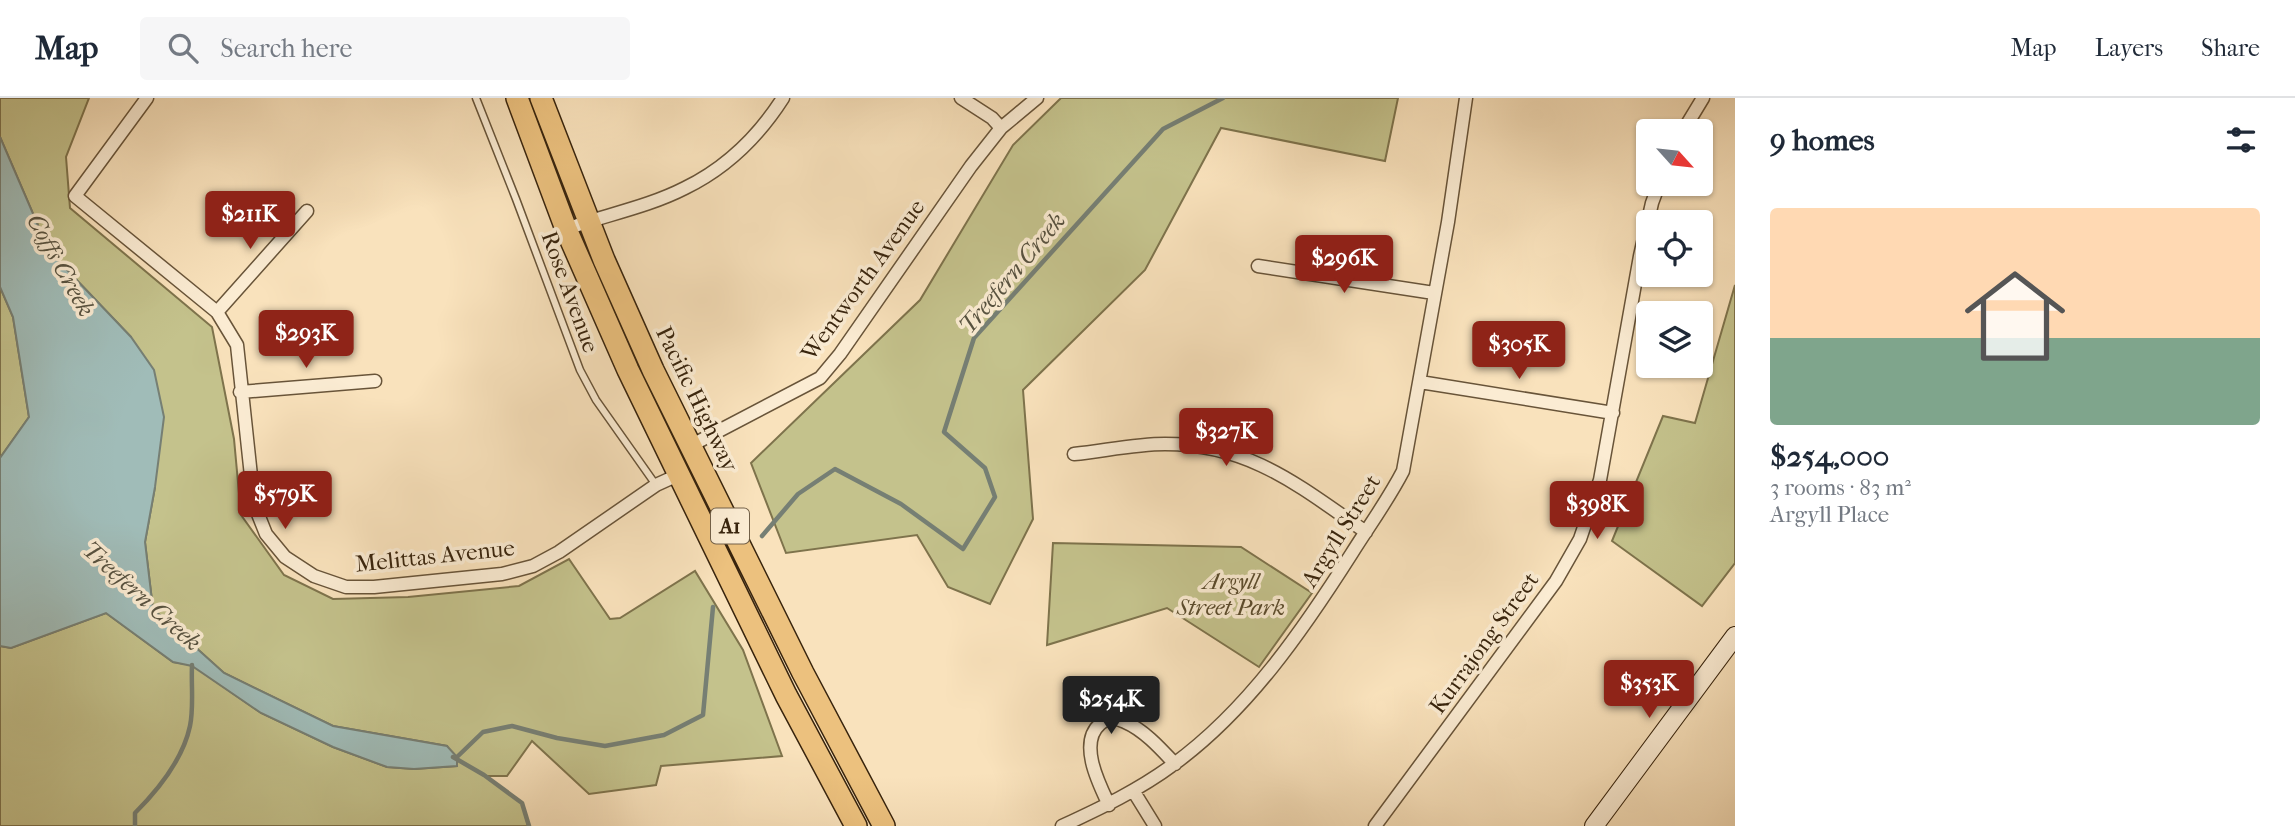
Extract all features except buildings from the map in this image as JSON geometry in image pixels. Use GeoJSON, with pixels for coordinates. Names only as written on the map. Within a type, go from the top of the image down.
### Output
{"type":"FeatureCollection","features":[{"type":"Feature","properties":{"kind":"highway","name":"A1"},"geometry":{"type":"LineString","coordinates":[[517,98],[566,229],[628,370],[786,695],[856,826]]}},
{"type":"Feature","properties":{"kind":"highway","name":"Pacific Highway"},"geometry":{"type":"LineString","coordinates":[[541,98],[622,303],[803,673],[884,826]]}},
{"type":"Feature","properties":{"kind":"street","name":"Melittas Avenue"},"geometry":{"type":"LineString","coordinates":[[147,98],[75,196],[217,312],[237,345],[254,503],[266,534],[285,557],[314,576],[346,587],[374,587],[502,574],[533,566],[559,552],[656,485],[678,475]]}},
{"type":"Feature","properties":{"kind":"street"},"geometry":{"type":"LineString","coordinates":[[566,229],[682,190],[708,176],[733,158],[756,136],[783,98]]}},
{"type":"Feature","properties":{"kind":"street"},"geometry":{"type":"LineString","coordinates":[[961,98],[992,118],[1001,128]]}},
{"type":"Feature","properties":{"kind":"street","name":"Wentworth Avenue"},"geometry":{"type":"LineString","coordinates":[[690,446],[820,378],[841,354],[971,166],[1001,128],[1037,98]]}},
{"type":"Feature","properties":{"kind":"street","name":"Argyll Street"},"geometry":{"type":"LineString","coordinates":[[1062,826],[1134,792],[1175,764],[1223,722],[1314,613],[1403,471],[1448,222],[1466,98]]}},
{"type":"Feature","properties":{"kind":"street"},"geometry":{"type":"LineString","coordinates":[[1690,119],[1703,98]]}},
{"type":"Feature","properties":{"kind":"street","name":"Kurrajong Street"},"geometry":{"type":"LineString","coordinates":[[1375,826],[1556,582],[1571,557],[1594,502],[1613,413],[1640,256],[1655,196]]}},
{"type":"Feature","properties":{"kind":"street"},"geometry":{"type":"LineString","coordinates":[[217,312],[307,211]]}},
{"type":"Feature","properties":{"kind":"street"},"geometry":{"type":"LineString","coordinates":[[1258,266],[1434,293]]}},
{"type":"Feature","properties":{"kind":"street"},"geometry":{"type":"LineString","coordinates":[[240,392],[375,381]]}},
{"type":"Feature","properties":{"kind":"street"},"geometry":{"type":"LineString","coordinates":[[1420,382],[1613,413]]}},
{"type":"Feature","properties":{"kind":"street"},"geometry":{"type":"LineString","coordinates":[[1074,454],[1163,444],[1205,446],[1227,451],[1272,469],[1366,532]]}},
{"type":"Feature","properties":{"kind":"street"},"geometry":{"type":"LineString","coordinates":[[1594,826],[1735,636]]}},
{"type":"Feature","properties":{"kind":"street"},"geometry":{"type":"LineString","coordinates":[[1109,805],[1099,785],[1091,754],[1092,736],[1102,721],[1111,719],[1126,722],[1175,764]]}},
{"type":"Feature","properties":{"kind":"street"},"geometry":{"type":"LineString","coordinates":[[1134,792],[1155,826]]}},
{"type":"Feature","properties":{"kind":"lane","name":"Rose Avenue"},"geometry":{"type":"LineString","coordinates":[[476,98],[580,370],[596,400],[656,485]]}},
{"type":"Feature","properties":{"kind":"green space"},"geometry":{"type":"Polygon","coordinates":[[[0,98],[89,98],[66,157],[70,208],[212,327],[234,439],[241,515],[284,575],[333,599],[408,597],[519,586],[569,559],[610,619],[620,618],[695,571],[743,650],[782,756],[661,766],[656,785],[589,794],[532,741],[507,776],[485,776],[522,803],[528,826],[0,826],[0,646],[11,648],[106,613],[173,662],[192,665],[261,713],[333,747],[387,767],[414,769],[456,766],[447,746],[333,726],[224,673],[153,609],[145,542],[155,487],[131,337],[49,251],[0,137],[0,98]]]}},
{"type":"Feature","properties":{"kind":"green space"},"geometry":{"type":"Polygon","coordinates":[[[1061,98],[1398,98],[1385,161],[1221,128],[1145,270],[1023,390],[1033,519],[990,604],[948,587],[917,535],[786,553],[751,463],[920,300],[1013,145],[1061,98]]]}},
{"type":"Feature","properties":{"kind":"green space"},"geometry":{"type":"Polygon","coordinates":[[[1735,285],[1735,563],[1702,606],[1612,541],[1663,416],[1695,423],[1708,378],[1713,378],[1713,361],[1735,285]]]}},
{"type":"Feature","properties":{"kind":"green space"},"geometry":{"type":"Polygon","coordinates":[[[0,287],[13,317],[29,417],[0,458],[0,287]]]}},
{"type":"Feature","properties":{"kind":"green space","name":"Argyll Street Park"},"geometry":{"type":"Polygon","coordinates":[[[1053,543],[1241,547],[1312,593],[1259,667],[1167,608],[1047,645],[1053,543]]]}},
{"type":"Feature","properties":{"kind":"water","name":"Coffs Creek"},"geometry":{"type":"Polygon","coordinates":[[[0,137],[49,251],[131,337],[154,370],[164,417],[145,542],[153,609],[224,673],[333,726],[447,746],[457,757],[457,766],[414,769],[387,767],[333,747],[261,713],[192,666],[173,662],[106,613],[11,648],[0,646],[0,458],[29,417],[13,317],[0,287],[0,137]]]}},
{"type":"Feature","properties":{"kind":"waterway","name":"Treefern Creek"},"geometry":{"type":"LineString","coordinates":[[762,536],[798,494],[835,469],[901,504],[963,549],[995,497],[985,468],[944,432],[974,338],[1163,129],[1223,98]]}},
{"type":"Feature","properties":{"kind":"waterway"},"geometry":{"type":"LineString","coordinates":[[457,757],[483,732],[512,726],[557,738],[605,746],[664,735],[703,715],[713,607]]}},
{"type":"Feature","properties":{"kind":"waterway"},"geometry":{"type":"LineString","coordinates":[[135,826],[135,813],[176,762],[187,738],[192,711],[192,665]]}},
{"type":"Feature","properties":{"kind":"waterway"},"geometry":{"type":"LineString","coordinates":[[453,757],[484,775],[522,803],[529,826]]}}]}
